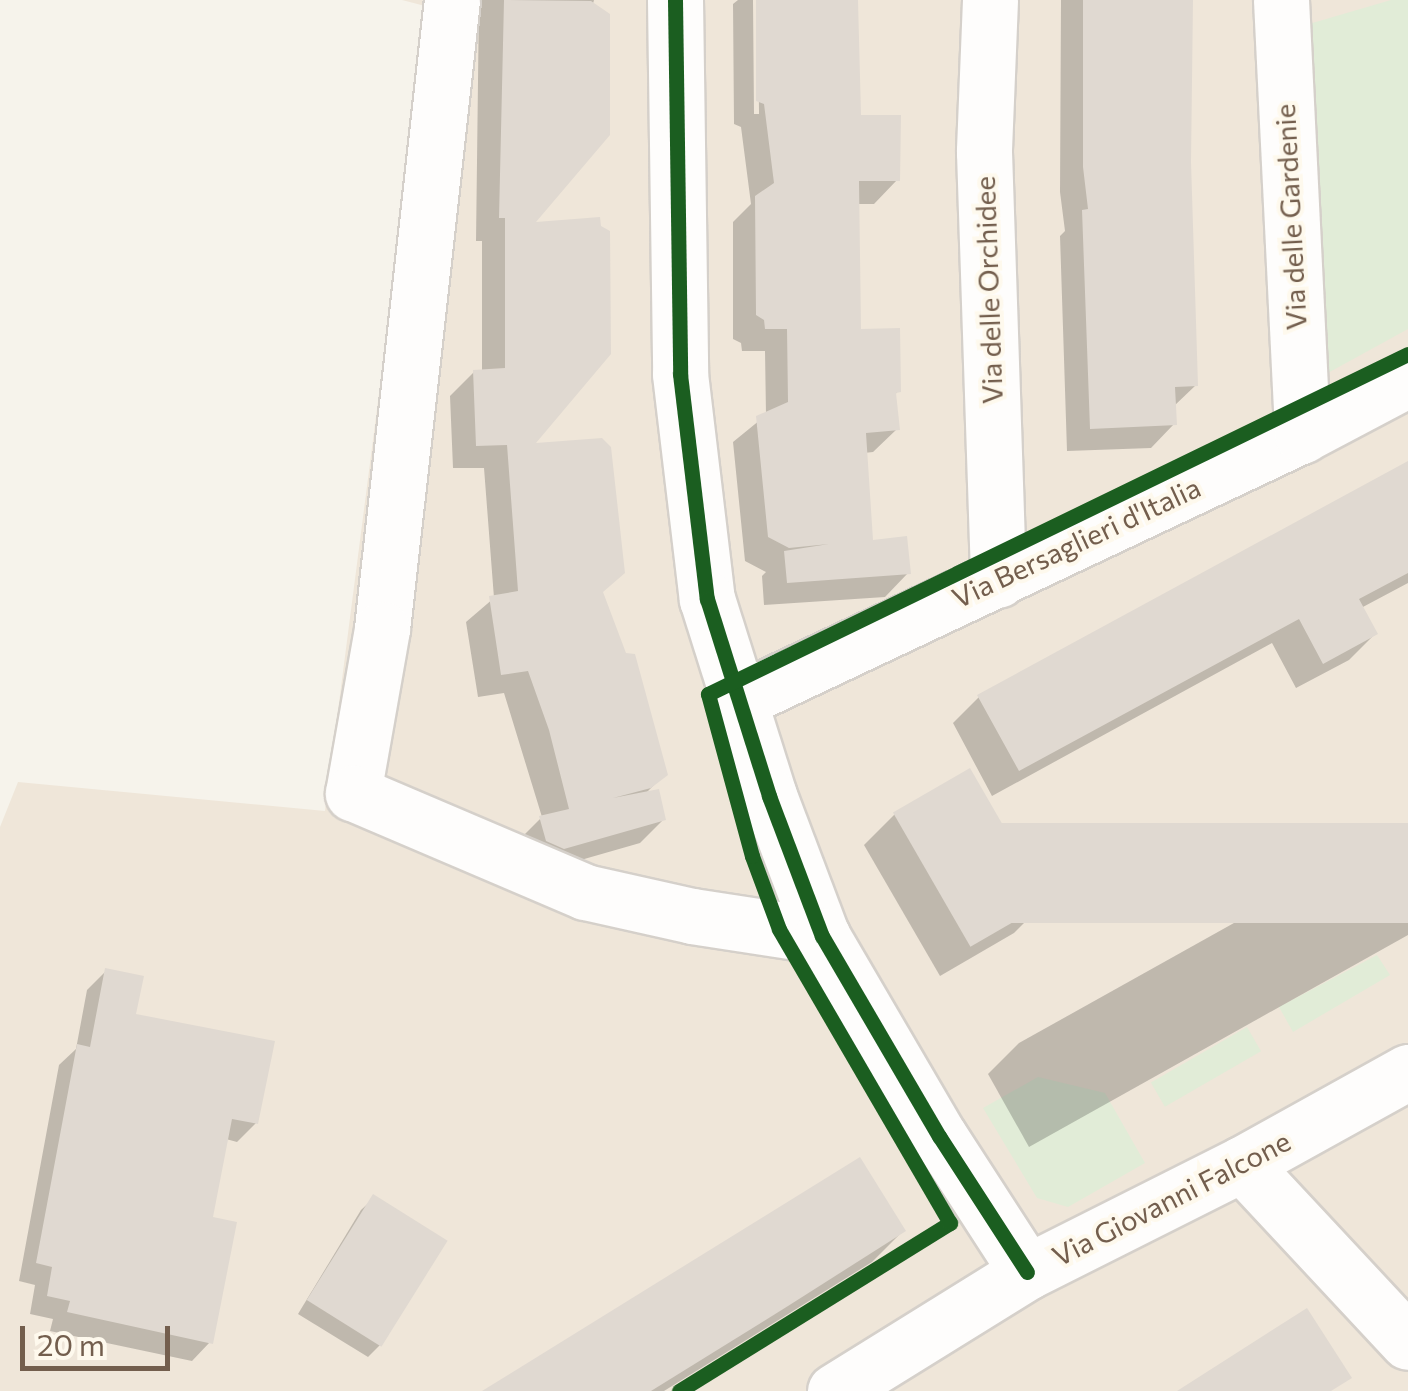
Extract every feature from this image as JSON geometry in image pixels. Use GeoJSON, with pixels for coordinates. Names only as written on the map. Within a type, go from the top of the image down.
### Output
{"type":"FeatureCollection","features":[{"type":"Feature","properties":{"kind":"street"},"geometry":{"type":"LineString","coordinates":[[452,0],[382,629],[353,793],[585,892],[692,916],[822,936]]}},
{"type":"Feature","properties":{"kind":"street"},"geometry":{"type":"LineString","coordinates":[[675,0],[680,374],[707,599],[742,699],[769,796],[822,936],[939,1136],[1027,1272]]}},
{"type":"Feature","properties":{"kind":"street","name":"Via delle Orchidee"},"geometry":{"type":"LineString","coordinates":[[990,0],[984,152],[998,580]]}},
{"type":"Feature","properties":{"kind":"street","name":"Via delle Gardenie"},"geometry":{"type":"LineString","coordinates":[[1281,0],[1302,435]]}},
{"type":"Feature","properties":{"kind":"street","name":"Via Bersaglieri d'Italia"},"geometry":{"type":"LineString","coordinates":[[742,699],[1302,435],[1408,379]]}},
{"type":"Feature","properties":{"kind":"street","name":"Via Giovanni Falcone"},"geometry":{"type":"LineString","coordinates":[[835,1391],[1027,1272],[1242,1164],[1408,1072]]}},
{"type":"Feature","properties":{"kind":"street"},"geometry":{"type":"LineString","coordinates":[[1242,1164],[1408,1342]]}},
{"type":"Feature","properties":{"kind":"shaded area"},"geometry":{"type":"Polygon","coordinates":[[[402,0],[1408,0],[1408,1391],[0,1391],[0,827],[18,782],[325,811],[429,7],[402,0]]]}},
{"type":"Feature","properties":{"kind":"green space"},"geometry":{"type":"Polygon","coordinates":[[[1391,0],[1408,0],[1408,329],[1326,374],[1309,24],[1391,0]]]}},
{"type":"Feature","properties":{"kind":"green space"},"geometry":{"type":"Polygon","coordinates":[[[1377,955],[1390,975],[1293,1032],[1279,1007],[1377,955]]]}},
{"type":"Feature","properties":{"kind":"green space"},"geometry":{"type":"Polygon","coordinates":[[[1247,1027],[1261,1051],[1165,1107],[1151,1082],[1247,1027]]]}},
{"type":"Feature","properties":{"kind":"green space"},"geometry":{"type":"Polygon","coordinates":[[[1038,1077],[1105,1093],[1145,1163],[1068,1207],[1037,1198],[983,1108],[1038,1077]]]}},
{"type":"Feature","properties":{"kind":"building"},"geometry":{"type":"Polygon","coordinates":[[[504,0],[591,1],[610,14],[610,135],[536,222],[600,217],[601,226],[610,231],[611,354],[536,443],[602,438],[611,447],[625,573],[603,592],[626,653],[635,654],[668,775],[651,788],[613,798],[659,789],[666,820],[564,849],[546,841],[539,816],[569,809],[549,730],[528,671],[501,675],[489,596],[518,591],[507,445],[476,446],[473,370],[505,368],[505,218],[499,218],[504,0]]]}},
{"type":"Feature","properties":{"kind":"building"},"geometry":{"type":"Polygon","coordinates":[[[756,0],[858,0],[861,115],[901,115],[900,181],[859,181],[861,329],[900,328],[901,392],[896,393],[900,430],[866,433],[873,540],[907,536],[911,574],[787,583],[784,551],[829,544],[789,548],[768,537],[756,416],[788,402],[787,329],[765,329],[764,320],[756,315],[755,196],[774,183],[764,104],[756,101],[756,0]]]}},
{"type":"Feature","properties":{"kind":"building"},"geometry":{"type":"Polygon","coordinates":[[[1083,0],[1193,0],[1191,162],[1198,386],[1175,387],[1177,425],[1090,429],[1082,210],[1088,209],[1083,167],[1083,0]]]}},
{"type":"Feature","properties":{"kind":"building"},"geometry":{"type":"Polygon","coordinates":[[[1408,461],[1408,573],[1359,599],[1378,634],[1323,664],[1299,619],[1019,771],[977,695],[1408,461]]]}},
{"type":"Feature","properties":{"kind":"building"},"geometry":{"type":"Polygon","coordinates":[[[970,768],[1048,902],[970,947],[893,812],[970,768]]]}},
{"type":"Feature","properties":{"kind":"building"},"geometry":{"type":"Polygon","coordinates":[[[961,823],[1408,823],[1408,923],[961,923],[961,823]]]}},
{"type":"Feature","properties":{"kind":"building"},"geometry":{"type":"Polygon","coordinates":[[[105,968],[144,976],[136,1014],[275,1041],[258,1124],[232,1119],[213,1217],[237,1222],[213,1344],[67,1312],[70,1301],[47,1296],[52,1267],[36,1263],[77,1044],[90,1047],[105,968]]]}},
{"type":"Feature","properties":{"kind":"building"},"geometry":{"type":"Polygon","coordinates":[[[860,1157],[906,1231],[651,1391],[482,1391],[860,1157]]]}},
{"type":"Feature","properties":{"kind":"building"},"geometry":{"type":"Polygon","coordinates":[[[373,1194],[448,1241],[381,1347],[307,1300],[373,1194]]]}},
{"type":"Feature","properties":{"kind":"building"},"geometry":{"type":"Polygon","coordinates":[[[1307,1308],[1352,1378],[1331,1391],[1177,1391],[1307,1308]]]}},
{"type":"Feature","properties":{"kind":"cycle path"},"geometry":{"type":"LineString","coordinates":[[675,0],[680,374],[707,599],[769,796],[822,936],[939,1136],[1027,1272]]}},
{"type":"Feature","properties":{"kind":"cycle path"},"geometry":{"type":"LineString","coordinates":[[679,1391],[950,1223],[779,929],[752,856],[708,694],[1408,354]]}}]}
